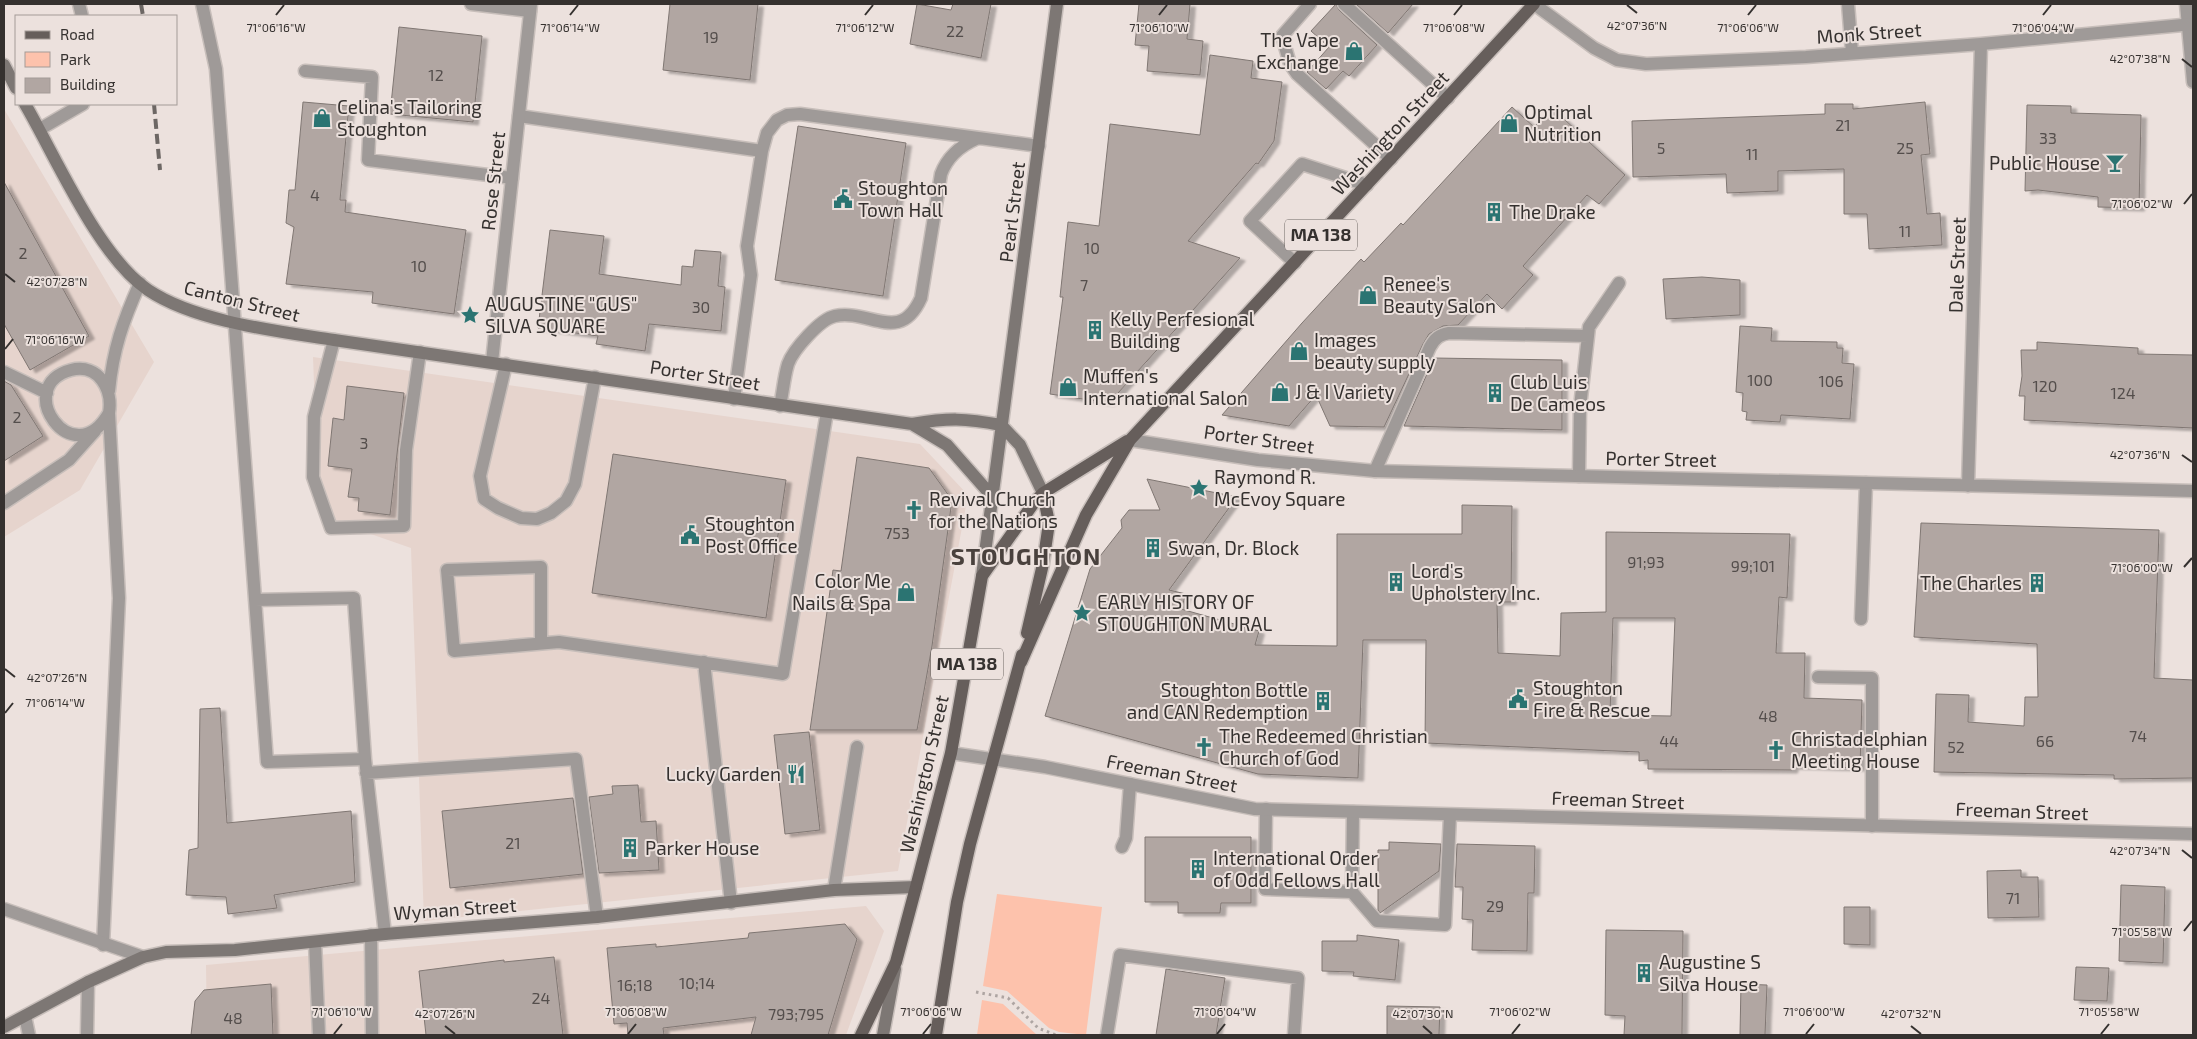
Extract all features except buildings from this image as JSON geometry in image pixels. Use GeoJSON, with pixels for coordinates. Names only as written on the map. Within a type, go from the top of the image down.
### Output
{"type":"FeatureCollection","features":[{"type":"Feature","properties":{"kind":"main road","name":"Pearl Street"},"geometry":{"type":"LineString","coordinates":[[982,576],[1057,4]]}},
{"type":"Feature","properties":{"kind":"main road","name":"Washington Street"},"geometry":{"type":"LineString","coordinates":[[1021,662],[1086,515],[1130,440],[1534,4]]}},
{"type":"Feature","properties":{"kind":"main road"},"geometry":{"type":"LineString","coordinates":[[4,66],[15,86]]}},
{"type":"Feature","properties":{"kind":"main road","name":"Canton Street"},"geometry":{"type":"LineString","coordinates":[[26,105],[98,233],[115,256],[140,282],[172,303],[233,322],[334,340],[492,362]]}},
{"type":"Feature","properties":{"kind":"main road","name":"Porter Street"},"geometry":{"type":"LineString","coordinates":[[492,362],[912,424],[956,418],[1001,425]]}},
{"type":"Feature","properties":{"kind":"main road","name":"Porter Street"},"geometry":{"type":"LineString","coordinates":[[912,424],[946,445],[992,495]]}},
{"type":"Feature","properties":{"kind":"main road","name":"MA 138"},"geometry":{"type":"LineString","coordinates":[[1001,425],[1020,445],[1044,493]]}},
{"type":"Feature","properties":{"kind":"main road","name":"Washington Street"},"geometry":{"type":"LineString","coordinates":[[884,1035],[896,962],[951,753],[982,576],[1033,504],[1044,493],[1130,440]]}},
{"type":"Feature","properties":{"kind":"main road","name":"Washington Street"},"geometry":{"type":"LineString","coordinates":[[936,1035],[957,902],[970,844],[1021,662],[1042,564],[1049,523],[1044,493]]}},
{"type":"Feature","properties":{"kind":"main road","name":"Wyman Street"},"geometry":{"type":"LineString","coordinates":[[142,957],[166,952],[235,950],[371,935],[597,917],[834,890],[916,887]]}},
{"type":"Feature","properties":{"kind":"main road"},"geometry":{"type":"LineString","coordinates":[[4,1027],[88,982],[142,957]]}},
{"type":"Feature","properties":{"kind":"main road","name":"Washington Street"},"geometry":{"type":"LineString","coordinates":[[861,1035],[896,962]]}},
{"type":"Feature","properties":{"kind":"street"},"geometry":{"type":"LineString","coordinates":[[202,4],[216,69],[266,762],[365,759]]}},
{"type":"Feature","properties":{"kind":"street"},"geometry":{"type":"LineString","coordinates":[[471,4],[531,7]]}},
{"type":"Feature","properties":{"kind":"street"},"geometry":{"type":"LineString","coordinates":[[1310,4],[1282,36],[1290,64],[1297,74],[1391,160]]}},
{"type":"Feature","properties":{"kind":"street"},"geometry":{"type":"LineString","coordinates":[[1344,4],[1448,98]]}},
{"type":"Feature","properties":{"kind":"street","name":"Monk Street"},"geometry":{"type":"LineString","coordinates":[[1534,4],[1594,48],[1617,60],[1630,63],[1852,53],[1981,44],[2191,24]]}},
{"type":"Feature","properties":{"kind":"street"},"geometry":{"type":"LineString","coordinates":[[1848,4],[1852,53]]}},
{"type":"Feature","properties":{"kind":"street"},"geometry":{"type":"LineString","coordinates":[[2186,4],[2191,24],[2193,82]]}},
{"type":"Feature","properties":{"kind":"street","name":"Rose Street"},"geometry":{"type":"LineString","coordinates":[[492,362],[531,7]]}},
{"type":"Feature","properties":{"kind":"street","name":"Dale Street"},"geometry":{"type":"LineString","coordinates":[[1968,486],[1981,44]]}},
{"type":"Feature","properties":{"kind":"street"},"geometry":{"type":"LineString","coordinates":[[305,71],[372,77],[368,160],[512,178]]}},
{"type":"Feature","properties":{"kind":"street"},"geometry":{"type":"LineString","coordinates":[[40,130],[81,105]]}},
{"type":"Feature","properties":{"kind":"street"},"geometry":{"type":"LineString","coordinates":[[734,399],[750,281],[747,246],[762,151],[767,133],[777,120],[787,115],[800,114],[1039,146]]}},
{"type":"Feature","properties":{"kind":"street"},"geometry":{"type":"LineString","coordinates":[[519,116],[762,151]]}},
{"type":"Feature","properties":{"kind":"street"},"geometry":{"type":"LineString","coordinates":[[780,406],[788,362],[809,335],[824,321],[834,316],[844,316],[893,323],[908,318],[914,312],[922,298],[941,174],[957,150],[976,139]]}},
{"type":"Feature","properties":{"kind":"street"},"geometry":{"type":"LineString","coordinates":[[1295,263],[1250,221],[1302,164],[1367,184]]}},
{"type":"Feature","properties":{"kind":"street"},"geometry":{"type":"LineString","coordinates":[[103,946],[119,598],[109,391],[112,359],[122,323],[140,282]]}},
{"type":"Feature","properties":{"kind":"street"},"geometry":{"type":"LineString","coordinates":[[1579,476],[1580,407],[1589,327],[1619,283]]}},
{"type":"Feature","properties":{"kind":"street"},"geometry":{"type":"LineString","coordinates":[[1375,471],[1430,347],[1440,335],[1449,333],[1588,336]]}},
{"type":"Feature","properties":{"kind":"street"},"geometry":{"type":"LineString","coordinates":[[334,340],[314,417],[313,478],[331,528],[404,526],[406,450],[420,352]]}},
{"type":"Feature","properties":{"kind":"street"},"geometry":{"type":"LineString","coordinates":[[506,364],[480,476],[484,498],[498,508],[521,518],[537,519],[551,514],[566,500],[574,484],[595,377]]}},
{"type":"Feature","properties":{"kind":"street"},"geometry":{"type":"LineString","coordinates":[[96,430],[76,434],[65,432],[56,426],[46,407],[48,392],[56,378],[76,369],[96,374],[109,391]]}},
{"type":"Feature","properties":{"kind":"street"},"geometry":{"type":"LineString","coordinates":[[4,372],[48,392]]}},
{"type":"Feature","properties":{"kind":"street"},"geometry":{"type":"LineString","coordinates":[[541,643],[541,567],[447,570],[454,651],[559,642],[783,674],[827,412]]}},
{"type":"Feature","properties":{"kind":"street"},"geometry":{"type":"LineString","coordinates":[[4,503],[69,460],[110,413]]}},
{"type":"Feature","properties":{"kind":"street","name":"Porter Street"},"geometry":{"type":"LineString","coordinates":[[1130,440],[1258,460],[1375,471],[2193,491]]}},
{"type":"Feature","properties":{"kind":"street"},"geometry":{"type":"LineString","coordinates":[[1861,619],[1866,483]]}},
{"type":"Feature","properties":{"kind":"street"},"geometry":{"type":"LineString","coordinates":[[255,600],[354,598],[366,772],[385,934]]}},
{"type":"Feature","properties":{"kind":"street"},"geometry":{"type":"LineString","coordinates":[[704,662],[731,903]]}},
{"type":"Feature","properties":{"kind":"street"},"geometry":{"type":"LineString","coordinates":[[1818,677],[1872,678],[1872,826]]}},
{"type":"Feature","properties":{"kind":"street"},"geometry":{"type":"LineString","coordinates":[[834,890],[856,746]]}},
{"type":"Feature","properties":{"kind":"street"},"geometry":{"type":"LineString","coordinates":[[951,753],[994,760]]}},
{"type":"Feature","properties":{"kind":"street"},"geometry":{"type":"LineString","coordinates":[[366,772],[576,759],[597,917]]}},
{"type":"Feature","properties":{"kind":"street","name":"Freeman Street"},"geometry":{"type":"LineString","coordinates":[[994,760],[1045,767],[1266,809],[2193,834]]}},
{"type":"Feature","properties":{"kind":"street"},"geometry":{"type":"LineString","coordinates":[[1122,847],[1126,838],[1130,784]]}},
{"type":"Feature","properties":{"kind":"street"},"geometry":{"type":"LineString","coordinates":[[1266,809],[1265,889],[1352,892]]}},
{"type":"Feature","properties":{"kind":"street"},"geometry":{"type":"LineString","coordinates":[[1353,812],[1352,892],[1377,921],[1445,925],[1450,815]]}},
{"type":"Feature","properties":{"kind":"street","name":"Wyman Street"},"geometry":{"type":"LineString","coordinates":[[4,909],[103,946],[142,957]]}},
{"type":"Feature","properties":{"kind":"street"},"geometry":{"type":"LineString","coordinates":[[371,935],[372,1035]]}},
{"type":"Feature","properties":{"kind":"street"},"geometry":{"type":"LineString","coordinates":[[315,942],[319,1035]]}},
{"type":"Feature","properties":{"kind":"street"},"geometry":{"type":"LineString","coordinates":[[1107,1035],[1120,955],[1298,978],[1294,1035]]}},
{"type":"Feature","properties":{"kind":"street"},"geometry":{"type":"LineString","coordinates":[[87,1035],[88,982]]}},
{"type":"Feature","properties":{"kind":"street"},"geometry":{"type":"LineString","coordinates":[[25,1016],[29,1035]]}},
{"type":"Feature","properties":{"kind":"path"},"geometry":{"type":"LineString","coordinates":[[976,992],[1008,998],[1038,1028],[1056,1035]]}},
{"type":"Feature","properties":{"kind":"shaded area"},"geometry":{"type":"Polygon","coordinates":[[[4,109],[154,362],[80,490],[4,537],[4,109]]]}},
{"type":"Feature","properties":{"kind":"shaded area"},"geometry":{"type":"Polygon","coordinates":[[[313,357],[920,444],[968,495],[898,871],[424,921],[411,548],[319,516],[313,357]]]}},
{"type":"Feature","properties":{"kind":"shaded area"},"geometry":{"type":"Polygon","coordinates":[[[866,906],[884,931],[846,1035],[207,1035],[206,965],[866,906]]]}},
{"type":"Feature","properties":{"kind":"green space"},"geometry":{"type":"Polygon","coordinates":[[[997,894],[1102,907],[1086,1035],[1059,1032],[1049,1028],[1007,991],[983,986],[997,894]]]}},
{"type":"Feature","properties":{"kind":"green space"},"geometry":{"type":"Polygon","coordinates":[[[982,1000],[1003,1004],[1037,1035],[977,1035],[982,1000]]]}},
{"type":"Feature","properties":{"kind":"railway"},"geometry":{"type":"LineString","coordinates":[[141,4],[143,15]]}},
{"type":"Feature","properties":{"kind":"railway"},"geometry":{"type":"LineString","coordinates":[[154,105],[160,170]]}},
{"type":"Feature","properties":{"kind":"place","name":"The Vape Exchange"},"geometry":{"type":"Point","coordinates":[1354,51]}},
{"type":"Feature","properties":{"kind":"place","name":"Celina's Tailoring Stoughton"},"geometry":{"type":"Point","coordinates":[322,118]}},
{"type":"Feature","properties":{"kind":"place","name":"Optimal Nutrition"},"geometry":{"type":"Point","coordinates":[1509,123]}},
{"type":"Feature","properties":{"kind":"place","name":"Public House"},"geometry":{"type":"Point","coordinates":[2115,163]}},
{"type":"Feature","properties":{"kind":"place","name":"Stoughton Town Hall"},"geometry":{"type":"Point","coordinates":[843,199]}},
{"type":"Feature","properties":{"kind":"place","name":"The Drake"},"geometry":{"type":"Point","coordinates":[1494,212]}},
{"type":"Feature","properties":{"kind":"place","name":"Renee's Beauty Salon"},"geometry":{"type":"Point","coordinates":[1368,295]}},
{"type":"Feature","properties":{"kind":"place","name":"AUGUSTINE \"GUS\" SILVA SQUARE"},"geometry":{"type":"Point","coordinates":[470,315]}},
{"type":"Feature","properties":{"kind":"place","name":"Kelly Perfesional Building"},"geometry":{"type":"Point","coordinates":[1095,330]}},
{"type":"Feature","properties":{"kind":"place","name":"Images beauty supply"},"geometry":{"type":"Point","coordinates":[1299,351]}},
{"type":"Feature","properties":{"kind":"place","name":"Muffen's International Salon"},"geometry":{"type":"Point","coordinates":[1068,387]}},
{"type":"Feature","properties":{"kind":"place","name":"J & I Variety"},"geometry":{"type":"Point","coordinates":[1280,392]}},
{"type":"Feature","properties":{"kind":"place","name":"Club Luis De Cameos"},"geometry":{"type":"Point","coordinates":[1495,393]}},
{"type":"Feature","properties":{"kind":"place","name":"Raymond R. McEvoy Square"},"geometry":{"type":"Point","coordinates":[1199,488]}},
{"type":"Feature","properties":{"kind":"place","name":"Revival Church for the Nations"},"geometry":{"type":"Point","coordinates":[914,510]}},
{"type":"Feature","properties":{"kind":"place","name":"Stoughton Post Office"},"geometry":{"type":"Point","coordinates":[690,535]}},
{"type":"Feature","properties":{"kind":"place","name":"Swan, Dr. Block"},"geometry":{"type":"Point","coordinates":[1153,548]}},
{"type":"Feature","properties":{"kind":"place","name":"Lord's Upholstery Inc."},"geometry":{"type":"Point","coordinates":[1396,582]}},
{"type":"Feature","properties":{"kind":"place","name":"The Charles"},"geometry":{"type":"Point","coordinates":[2037,583]}},
{"type":"Feature","properties":{"kind":"place","name":"Color Me Nails & Spa"},"geometry":{"type":"Point","coordinates":[906,592]}},
{"type":"Feature","properties":{"kind":"place","name":"EARLY HISTORY OF STOUGHTON MURAL"},"geometry":{"type":"Point","coordinates":[1082,613]}},
{"type":"Feature","properties":{"kind":"place","name":"Stoughton Fire & Rescue"},"geometry":{"type":"Point","coordinates":[1518,699]}},
{"type":"Feature","properties":{"kind":"place","name":"Stoughton Bottle and CAN Redemption"},"geometry":{"type":"Point","coordinates":[1323,701]}},
{"type":"Feature","properties":{"kind":"place","name":"The Redeemed Christian Church of God"},"geometry":{"type":"Point","coordinates":[1204,747]}},
{"type":"Feature","properties":{"kind":"place","name":"Christadelphian Meeting House"},"geometry":{"type":"Point","coordinates":[1776,750]}},
{"type":"Feature","properties":{"kind":"place","name":"Lucky Garden"},"geometry":{"type":"Point","coordinates":[796,774]}},
{"type":"Feature","properties":{"kind":"place","name":"Parker House"},"geometry":{"type":"Point","coordinates":[630,848]}},
{"type":"Feature","properties":{"kind":"place","name":"International Order of Odd Fellows Hall"},"geometry":{"type":"Point","coordinates":[1198,869]}},
{"type":"Feature","properties":{"kind":"place","name":"Augustine S Silva House"},"geometry":{"type":"Point","coordinates":[1644,973]}},
{"type":"Feature","properties":{"kind":"district","name":"STOUGHTON"},"geometry":{"type":"Point","coordinates":[1026,557]}}]}
